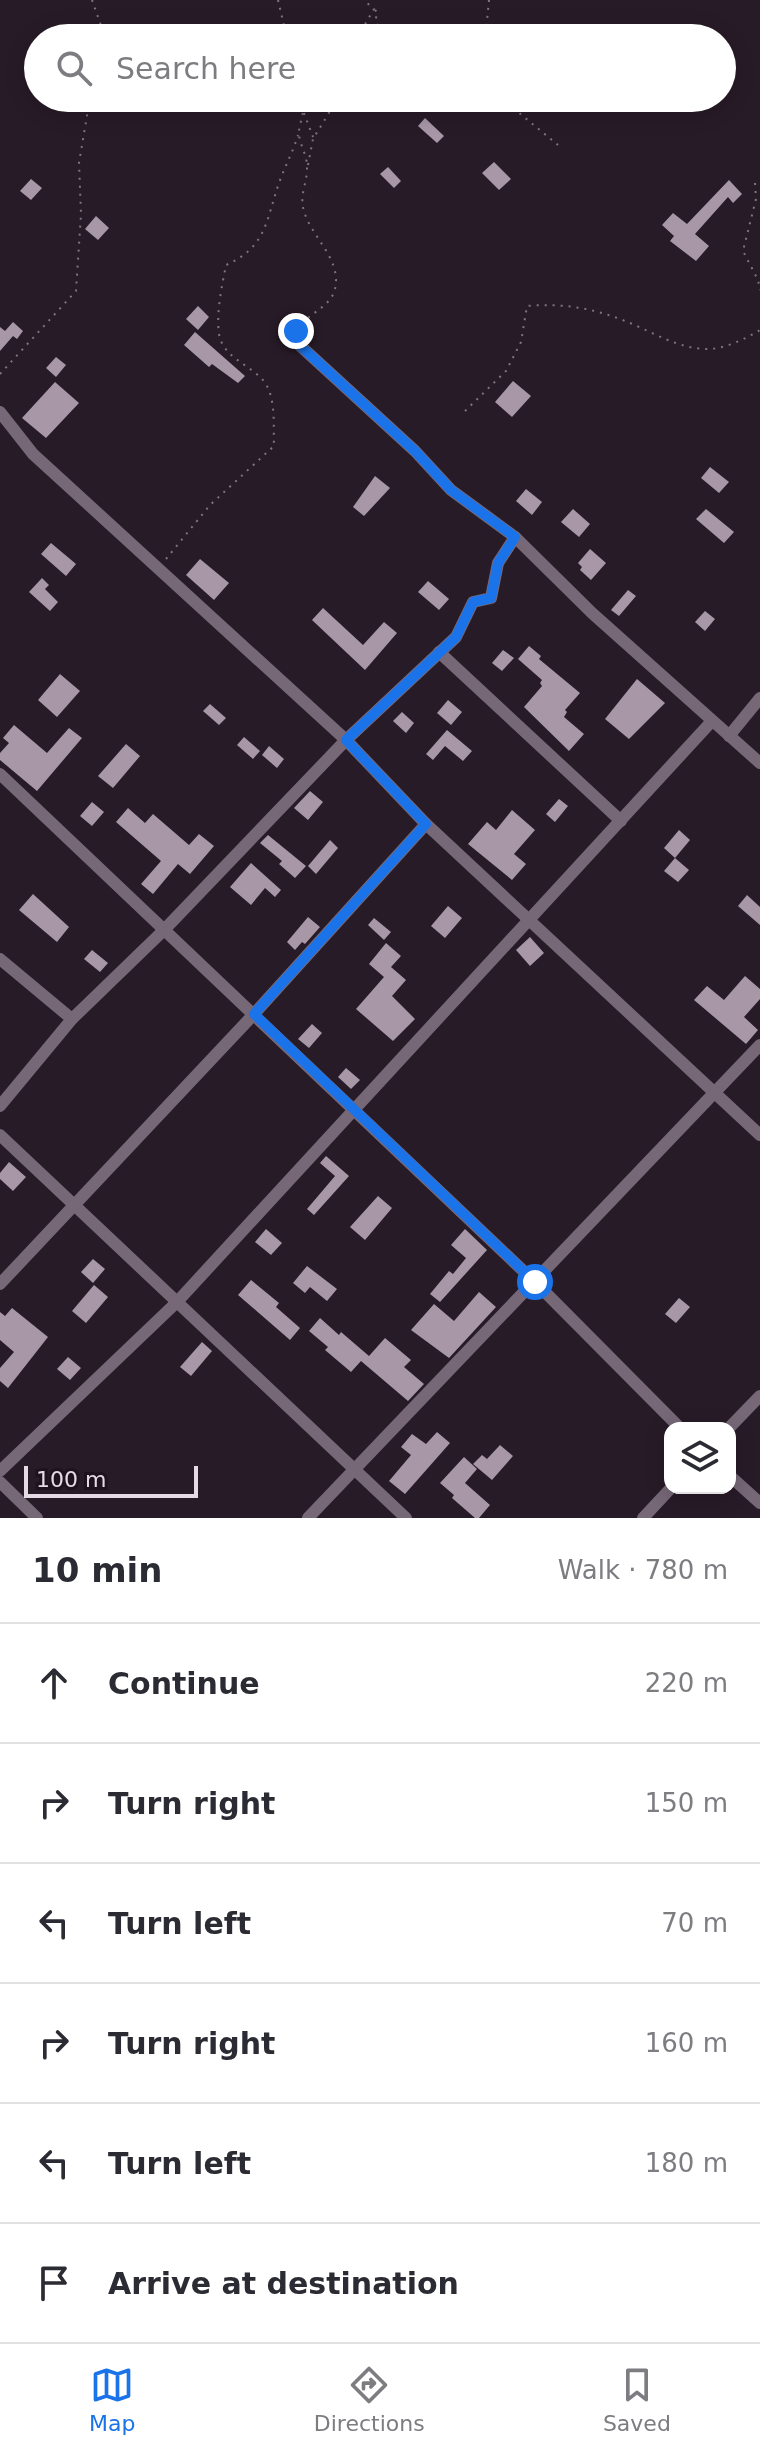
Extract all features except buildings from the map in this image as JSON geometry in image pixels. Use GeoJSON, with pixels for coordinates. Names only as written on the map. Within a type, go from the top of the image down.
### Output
{"type":"FeatureCollection","features":[{"type":"Feature","properties":{"kind":"street"},"geometry":{"type":"LineString","coordinates":[[295,341],[415,451],[451,490],[515,537],[592,613],[760,763]]}},
{"type":"Feature","properties":{"kind":"street"},"geometry":{"type":"LineString","coordinates":[[0,412],[33,454],[346,740],[426,824],[760,1135]]}},
{"type":"Feature","properties":{"kind":"street"},"geometry":{"type":"LineString","coordinates":[[0,1106],[72,1019],[164,930],[346,740],[456,637],[473,602],[491,598],[498,563],[515,537]]}},
{"type":"Feature","properties":{"kind":"street"},"geometry":{"type":"LineString","coordinates":[[439,652],[621,821]]}},
{"type":"Feature","properties":{"kind":"street"},"geometry":{"type":"LineString","coordinates":[[729,736],[760,698]]}},
{"type":"Feature","properties":{"kind":"street"},"geometry":{"type":"LineString","coordinates":[[0,1471],[177,1302],[712,721]]}},
{"type":"Feature","properties":{"kind":"street"},"geometry":{"type":"LineString","coordinates":[[0,774],[535,1282],[674,1422]]}},
{"type":"Feature","properties":{"kind":"street"},"geometry":{"type":"LineString","coordinates":[[0,1284],[254,1014],[426,824]]}},
{"type":"Feature","properties":{"kind":"street"},"geometry":{"type":"LineString","coordinates":[[0,959],[72,1019]]}},
{"type":"Feature","properties":{"kind":"street"},"geometry":{"type":"LineString","coordinates":[[308,1518],[760,1045]]}},
{"type":"Feature","properties":{"kind":"street"},"geometry":{"type":"LineString","coordinates":[[0,1135],[406,1518]]}},
{"type":"Feature","properties":{"kind":"street"},"geometry":{"type":"LineString","coordinates":[[735,1422],[760,1396]]}},
{"type":"Feature","properties":{"kind":"street"},"geometry":{"type":"LineString","coordinates":[[736,1481],[760,1503]]}},
{"type":"Feature","properties":{"kind":"street"},"geometry":{"type":"LineString","coordinates":[[0,1482],[37,1518]]}},
{"type":"Feature","properties":{"kind":"street"},"geometry":{"type":"LineString","coordinates":[[643,1518],[665,1494]]}},
{"type":"Feature","properties":{"kind":"path"},"geometry":{"type":"LineString","coordinates":[[92,0],[100,24]]}},
{"type":"Feature","properties":{"kind":"path"},"geometry":{"type":"LineString","coordinates":[[278,0],[284,24]]}},
{"type":"Feature","properties":{"kind":"path"},"geometry":{"type":"LineString","coordinates":[[368,0],[367,3],[378,13],[377,24]]}},
{"type":"Feature","properties":{"kind":"path"},"geometry":{"type":"LineString","coordinates":[[487,24],[489,0]]}},
{"type":"Feature","properties":{"kind":"path"},"geometry":{"type":"LineString","coordinates":[[365,24],[374,9]]}},
{"type":"Feature","properties":{"kind":"path"},"geometry":{"type":"LineString","coordinates":[[0,374],[76,291],[81,214],[79,163],[88,112]]}},
{"type":"Feature","properties":{"kind":"path"},"geometry":{"type":"LineString","coordinates":[[295,341],[296,331],[302,322],[324,305],[335,291],[335,270],[303,210],[302,190],[313,139],[329,112]]}},
{"type":"Feature","properties":{"kind":"path"},"geometry":{"type":"LineString","coordinates":[[518,112],[558,145]]}},
{"type":"Feature","properties":{"kind":"path"},"geometry":{"type":"LineString","coordinates":[[159,568],[210,505],[274,446],[273,403],[263,380],[229,352],[219,336],[222,290],[226,265],[244,257],[264,231],[304,113]]}},
{"type":"Feature","properties":{"kind":"path"},"geometry":{"type":"LineString","coordinates":[[304,113],[313,139]]}},
{"type":"Feature","properties":{"kind":"path"},"geometry":{"type":"LineString","coordinates":[[298,135],[304,147],[307,169]]}},
{"type":"Feature","properties":{"kind":"path"},"geometry":{"type":"LineString","coordinates":[[755,183],[756,199],[743,251],[760,290]]}},
{"type":"Feature","properties":{"kind":"path"},"geometry":{"type":"LineString","coordinates":[[465,411],[506,371],[521,342],[527,306],[554,304],[589,309],[673,342],[708,349],[744,340],[760,330]]}},
{"type":"Feature","properties":{"kind":"route"},"geometry":{"type":"LineString","coordinates":[[296,331],[295,341],[415,451],[451,490],[515,537],[498,563],[491,598],[473,602],[456,637],[346,740],[426,824],[254,1014],[535,1282]]}}]}
